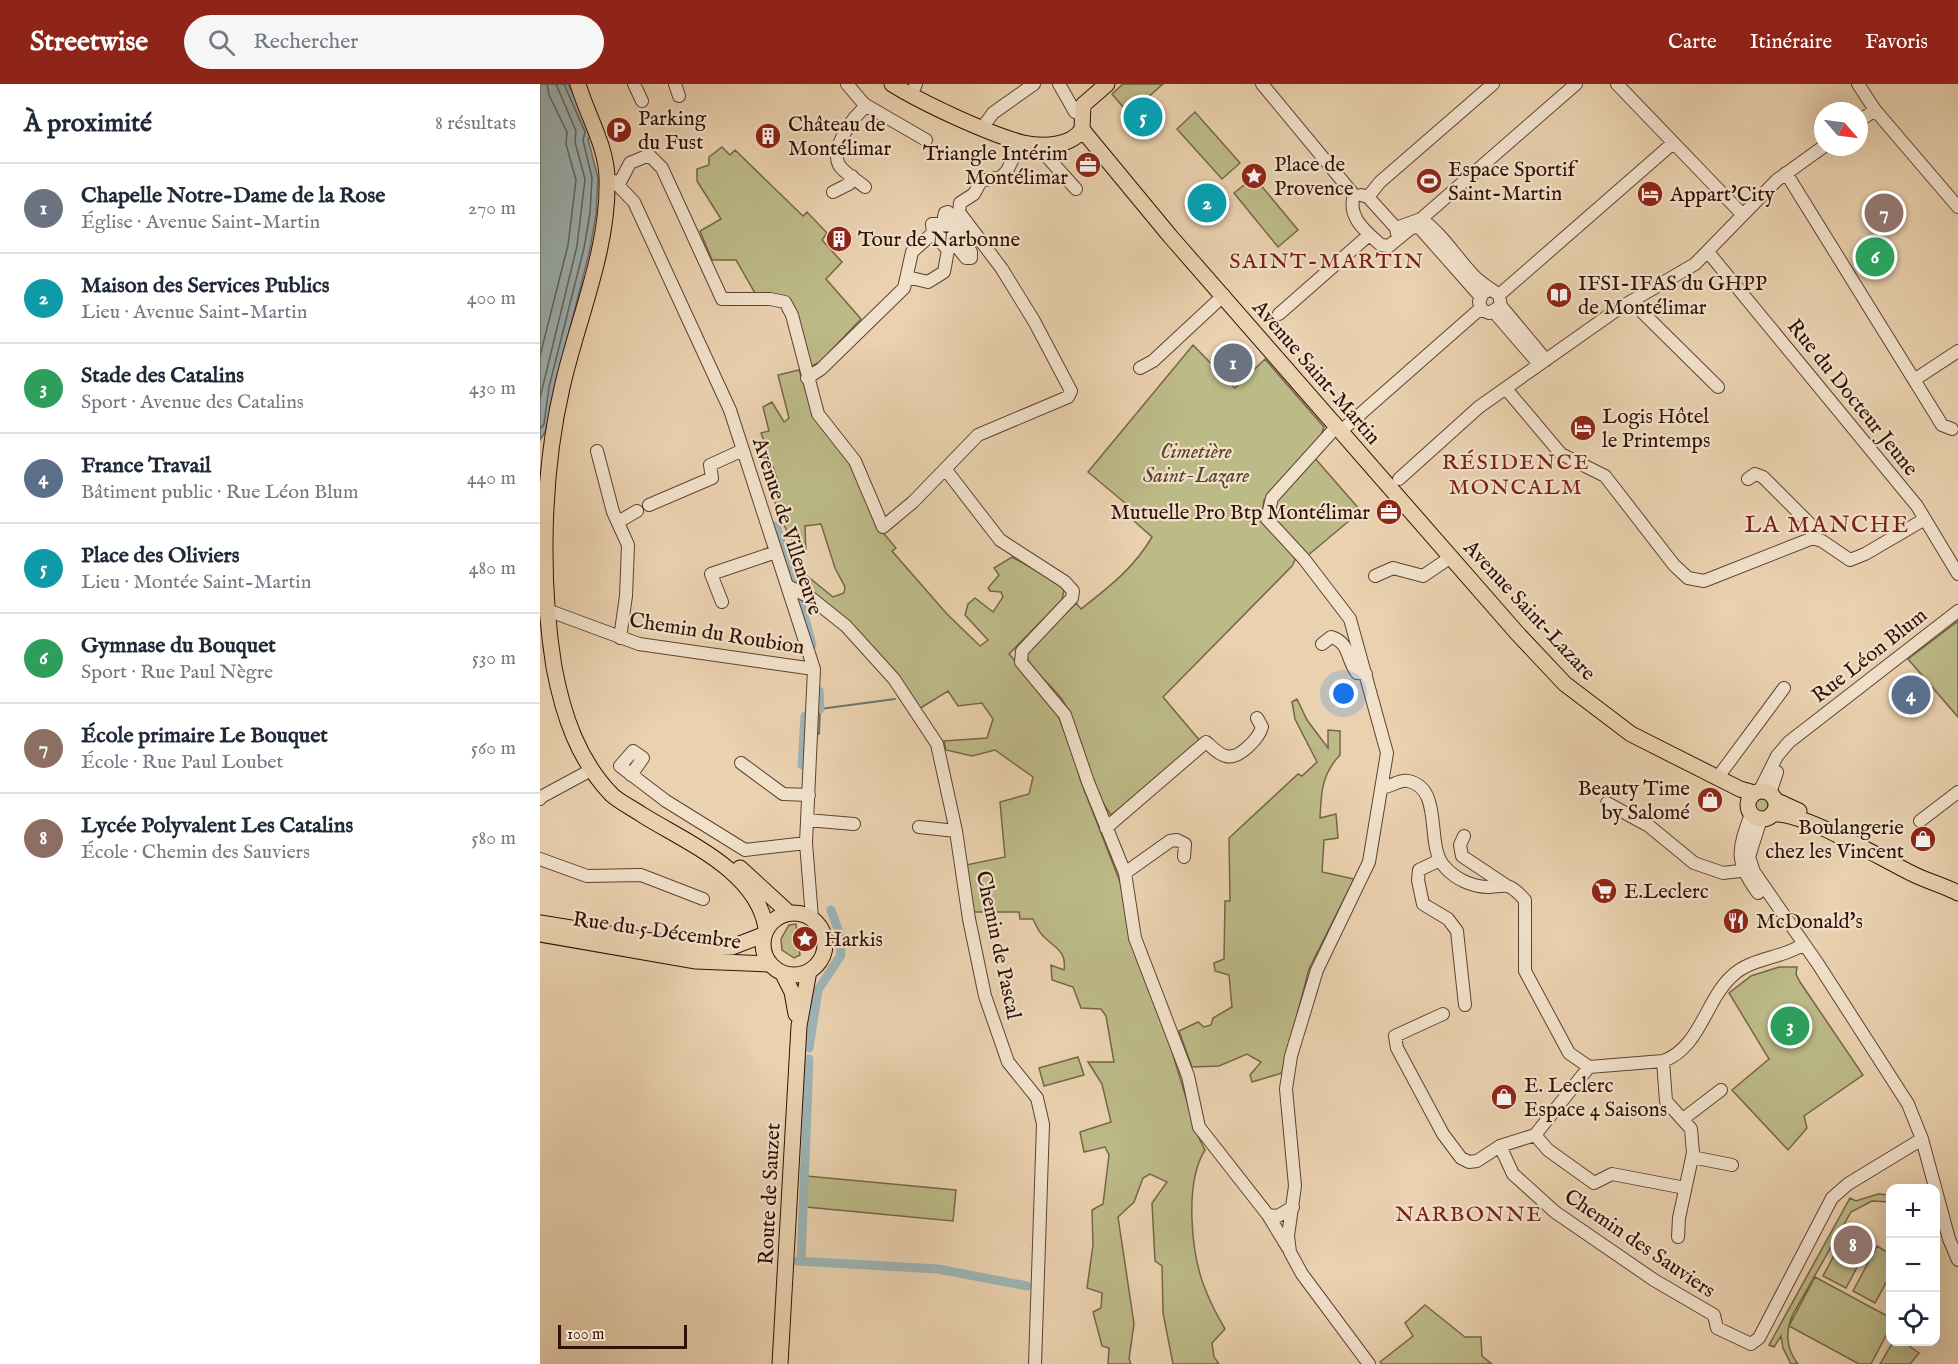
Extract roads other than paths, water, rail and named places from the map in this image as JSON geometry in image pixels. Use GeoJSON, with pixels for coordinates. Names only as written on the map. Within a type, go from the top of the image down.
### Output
{"type":"FeatureCollection","features":[{"type":"Feature","properties":{"kind":"main road"},"geometry":{"type":"LineString","coordinates":[[568,723],[590,758],[616,788],[735,864],[789,913],[812,918],[819,925],[825,945],[823,955],[809,971],[792,975],[783,974],[769,964],[762,945],[765,932],[764,913],[742,882],[713,859],[614,797],[584,762],[568,723],[554,669],[544,600],[546,519],[551,451],[561,389],[597,256],[613,181],[578,84],[588,84],[585,103]]}},
{"type":"Feature","properties":{"kind":"main road"},"geometry":{"type":"LineString","coordinates":[[892,84],[913,90],[983,127],[1021,142],[1040,145],[1075,139],[1082,122],[1083,105],[1107,84]]}},
{"type":"Feature","properties":{"kind":"main road"},"geometry":{"type":"LineString","coordinates":[[1082,122],[1117,84]]}},
{"type":"Feature","properties":{"kind":"main road","name":"Avenue Saint-Martin"},"geometry":{"type":"LineString","coordinates":[[1082,122],[1096,146],[1339,428],[1395,483]]}},
{"type":"Feature","properties":{"kind":"main road"},"geometry":{"type":"LineString","coordinates":[[1068,141],[1096,146]]}},
{"type":"Feature","properties":{"kind":"main road","name":"Avenue Saint-Lazare"},"geometry":{"type":"LineString","coordinates":[[1395,483],[1451,557],[1565,684],[1630,734],[1718,777],[1761,803],[1914,875],[1958,892]]}},
{"type":"Feature","properties":{"kind":"main road"},"geometry":{"type":"LineString","coordinates":[[765,932],[772,921],[789,913]]}},
{"type":"Feature","properties":{"kind":"main road","name":"Rue du 5 Décembre"},"geometry":{"type":"LineString","coordinates":[[540,923],[688,947],[732,947],[765,932]]}},
{"type":"Feature","properties":{"kind":"main road","name":"Rue du 5 Décembre"},"geometry":{"type":"LineString","coordinates":[[540,934],[696,961],[769,964]]}},
{"type":"Feature","properties":{"kind":"main road","name":"Route de Sauzet"},"geometry":{"type":"LineString","coordinates":[[780,1364],[799,1026],[809,971]]}},
{"type":"Feature","properties":{"kind":"main road","name":"Route de Sauzet"},"geometry":{"type":"LineString","coordinates":[[783,974],[792,992],[799,1026]]}},
{"type":"Feature","properties":{"kind":"street"},"geometry":{"type":"LineString","coordinates":[[634,84],[642,101]]}},
{"type":"Feature","properties":{"kind":"street"},"geometry":{"type":"LineString","coordinates":[[847,84],[867,106],[926,140]]}},
{"type":"Feature","properties":{"kind":"street"},"geometry":{"type":"LineString","coordinates":[[983,127],[993,113],[1034,84]]}},
{"type":"Feature","properties":{"kind":"street"},"geometry":{"type":"LineString","coordinates":[[1059,84],[1082,122]]}},
{"type":"Feature","properties":{"kind":"street"},"geometry":{"type":"LineString","coordinates":[[1262,84],[1354,195],[1368,197],[1396,234]]}},
{"type":"Feature","properties":{"kind":"street"},"geometry":{"type":"LineString","coordinates":[[1368,197],[1380,182],[1493,84]]}},
{"type":"Feature","properties":{"kind":"street"},"geometry":{"type":"LineString","coordinates":[[1354,195],[1351,211],[1369,235],[1381,245],[1389,246],[1396,234],[1421,219],[1576,84]]}},
{"type":"Feature","properties":{"kind":"street"},"geometry":{"type":"LineString","coordinates":[[1617,84],[1672,144],[1742,214]]}},
{"type":"Feature","properties":{"kind":"street"},"geometry":{"type":"LineString","coordinates":[[1858,84],[1875,110],[1958,207]]}},
{"type":"Feature","properties":{"kind":"street"},"geometry":{"type":"LineString","coordinates":[[865,187],[839,165],[837,154],[841,142],[861,110],[867,106]]}},
{"type":"Feature","properties":{"kind":"street"},"geometry":{"type":"LineString","coordinates":[[1868,115],[1875,110]]}},
{"type":"Feature","properties":{"kind":"street"},"geometry":{"type":"LineString","coordinates":[[613,181],[630,163],[650,155],[662,168],[722,299],[770,298],[785,302],[792,315],[818,414],[855,461],[883,527],[946,470],[978,435],[1068,397],[1071,391],[1034,321],[1002,268],[959,212],[959,207],[974,194],[981,181],[998,179],[1007,171],[1021,142]]}},
{"type":"Feature","properties":{"kind":"street"},"geometry":{"type":"LineString","coordinates":[[1401,781],[1390,764],[1350,619],[1304,559],[1267,519],[1272,498],[1339,428],[1491,301],[1672,144]]}},
{"type":"Feature","properties":{"kind":"street"},"geometry":{"type":"LineString","coordinates":[[1040,145],[1041,150],[1076,189]]}},
{"type":"Feature","properties":{"kind":"street"},"geometry":{"type":"LineString","coordinates":[[1395,483],[1479,407],[1632,302],[1685,271],[1708,252],[1742,214],[1786,173],[1814,153]]}},
{"type":"Feature","properties":{"kind":"street"},"geometry":{"type":"LineString","coordinates":[[1786,173],[1942,425],[1952,429]]}},
{"type":"Feature","properties":{"kind":"street"},"geometry":{"type":"LineString","coordinates":[[833,192],[849,184],[852,176]]}},
{"type":"Feature","properties":{"kind":"street","name":"Avenue de Villeneuve"},"geometry":{"type":"LineString","coordinates":[[613,181],[634,202],[730,410],[814,669],[806,843],[812,918]]}},
{"type":"Feature","properties":{"kind":"street"},"geometry":{"type":"LineString","coordinates":[[936,229],[966,258],[971,258],[971,252],[944,217],[948,212],[980,250],[987,250]]}},
{"type":"Feature","properties":{"kind":"street"},"geometry":{"type":"LineString","coordinates":[[1421,219],[1433,227],[1543,362]]}},
{"type":"Feature","properties":{"kind":"street"},"geometry":{"type":"LineString","coordinates":[[1396,234],[1419,227],[1491,301]]}},
{"type":"Feature","properties":{"kind":"street"},"geometry":{"type":"LineString","coordinates":[[807,378],[821,369],[904,288],[912,252],[936,229]]}},
{"type":"Feature","properties":{"kind":"street"},"geometry":{"type":"LineString","coordinates":[[907,277],[928,282],[944,272],[948,250],[936,229]]}},
{"type":"Feature","properties":{"kind":"street"},"geometry":{"type":"LineString","coordinates":[[1279,314],[1369,235]]}},
{"type":"Feature","properties":{"kind":"street","name":"Rue du Docteur Jeune"},"geometry":{"type":"LineString","coordinates":[[1708,252],[1925,519],[1958,574]]}},
{"type":"Feature","properties":{"kind":"street"},"geometry":{"type":"LineString","coordinates":[[1140,368],[1153,360],[1224,295]]}},
{"type":"Feature","properties":{"kind":"street"},"geometry":{"type":"LineString","coordinates":[[1632,302],[1718,387]]}},
{"type":"Feature","properties":{"kind":"street"},"geometry":{"type":"LineString","coordinates":[[1914,380],[1958,351]]}},
{"type":"Feature","properties":{"kind":"street"},"geometry":{"type":"LineString","coordinates":[[1506,390],[1561,454],[1605,476],[1674,565],[1688,578],[1704,582],[1813,538],[1822,541],[1850,560],[1925,519]]}},
{"type":"Feature","properties":{"kind":"street"},"geometry":{"type":"LineString","coordinates":[[649,505],[712,478],[710,465],[742,450]]}},
{"type":"Feature","properties":{"kind":"street"},"geometry":{"type":"LineString","coordinates":[[597,451],[618,522],[628,545],[626,596],[620,638]]}},
{"type":"Feature","properties":{"kind":"street"},"geometry":{"type":"LineString","coordinates":[[946,470],[1000,540],[1065,582],[1073,591],[1072,598],[1022,651],[1020,657],[1065,715],[1125,873],[1135,938],[1188,1076],[1199,1127],[1268,1215],[1302,1274],[1370,1364]]}},
{"type":"Feature","properties":{"kind":"street"},"geometry":{"type":"LineString","coordinates":[[1748,479],[1755,474],[1763,477],[1809,523],[1813,538]]}},
{"type":"Feature","properties":{"kind":"street"},"geometry":{"type":"LineString","coordinates":[[618,522],[637,511]]}},
{"type":"Feature","properties":{"kind":"street"},"geometry":{"type":"LineString","coordinates":[[722,602],[711,574],[776,552]]}},
{"type":"Feature","properties":{"kind":"street"},"geometry":{"type":"LineString","coordinates":[[1375,576],[1393,568],[1423,576],[1451,557]]}},
{"type":"Feature","properties":{"kind":"street","name":"Chemin de Pascal"},"geometry":{"type":"LineString","coordinates":[[788,586],[812,598],[846,626],[901,689],[937,744],[956,831],[969,919],[986,996],[1008,1062],[1036,1098],[1043,1124],[1035,1364]]}},
{"type":"Feature","properties":{"kind":"street","name":"Chemin du Roubion"},"geometry":{"type":"LineString","coordinates":[[544,600],[620,638],[670,649],[814,669]]}},
{"type":"Feature","properties":{"kind":"street","name":"Rue Léon Blum"},"geometry":{"type":"LineString","coordinates":[[1744,856],[1761,803],[1803,730],[1958,611]]}},
{"type":"Feature","properties":{"kind":"street"},"geometry":{"type":"LineString","coordinates":[[1322,644],[1331,637],[1340,640],[1348,651],[1351,666],[1357,673],[1366,674]]}},
{"type":"Feature","properties":{"kind":"street"},"geometry":{"type":"LineString","coordinates":[[1718,777],[1784,688]]}},
{"type":"Feature","properties":{"kind":"street"},"geometry":{"type":"LineString","coordinates":[[1106,828],[1206,742],[1223,756],[1232,757],[1241,752],[1260,733],[1262,727],[1257,718]]}},
{"type":"Feature","properties":{"kind":"street"},"geometry":{"type":"LineString","coordinates":[[1290,1252],[1288,1236],[1295,1186],[1286,1089],[1291,1056],[1317,970],[1369,862],[1387,753]]}},
{"type":"Feature","properties":{"kind":"street"},"geometry":{"type":"LineString","coordinates":[[741,763],[783,794],[809,795]]}},
{"type":"Feature","properties":{"kind":"street"},"geometry":{"type":"LineString","coordinates":[[540,799],[591,770]]}},
{"type":"Feature","properties":{"kind":"street"},"geometry":{"type":"LineString","coordinates":[[631,775],[666,801],[746,850],[806,843]]}},
{"type":"Feature","properties":{"kind":"street"},"geometry":{"type":"LineString","coordinates":[[1382,788],[1401,781],[1410,781],[1425,794],[1440,860],[1464,882],[1475,886],[1507,886]]}},
{"type":"Feature","properties":{"kind":"street"},"geometry":{"type":"LineString","coordinates":[[1920,821],[1958,792]]}},
{"type":"Feature","properties":{"kind":"street"},"geometry":{"type":"LineString","coordinates":[[1607,802],[1649,826],[1688,860],[1723,873],[1742,870]]}},
{"type":"Feature","properties":{"kind":"street"},"geometry":{"type":"LineString","coordinates":[[807,820],[854,824]]}},
{"type":"Feature","properties":{"kind":"street"},"geometry":{"type":"LineString","coordinates":[[919,827],[956,831]]}},
{"type":"Feature","properties":{"kind":"street"},"geometry":{"type":"LineString","coordinates":[[1464,836],[1460,845],[1462,856],[1518,892],[1525,900],[1525,972],[1569,1053],[1589,1067],[1663,1061],[1679,1054],[1690,1042],[1713,999],[1735,973],[1757,962],[1801,946]]}},
{"type":"Feature","properties":{"kind":"street"},"geometry":{"type":"LineString","coordinates":[[1125,873],[1170,841],[1178,840],[1185,844],[1185,857]]}},
{"type":"Feature","properties":{"kind":"street"},"geometry":{"type":"LineString","coordinates":[[1723,873],[1744,856]]}},
{"type":"Feature","properties":{"kind":"street"},"geometry":{"type":"LineString","coordinates":[[1744,856],[1742,870],[1839,998],[1908,1104],[1922,1139],[1949,1239],[1958,1260]]}},
{"type":"Feature","properties":{"kind":"street"},"geometry":{"type":"LineString","coordinates":[[1744,856],[1801,946]]}},
{"type":"Feature","properties":{"kind":"street"},"geometry":{"type":"LineString","coordinates":[[540,860],[587,876],[641,875],[703,899]]}},
{"type":"Feature","properties":{"kind":"street"},"geometry":{"type":"LineString","coordinates":[[1440,860],[1419,870],[1419,891],[1423,904],[1448,919],[1458,931],[1465,1005]]}},
{"type":"Feature","properties":{"kind":"street"},"geometry":{"type":"LineString","coordinates":[[1443,1014],[1395,1036],[1397,1048],[1443,1134],[1461,1158],[1477,1161],[1500,1146],[1535,1135],[1589,1067]]}},
{"type":"Feature","properties":{"kind":"street"},"geometry":{"type":"LineString","coordinates":[[1663,1061],[1666,1101],[1691,1129],[1692,1157],[1678,1238]]}},
{"type":"Feature","properties":{"kind":"street"},"geometry":{"type":"LineString","coordinates":[[1683,1119],[1721,1090]]}},
{"type":"Feature","properties":{"kind":"street"},"geometry":{"type":"LineString","coordinates":[[1535,1135],[1548,1150],[1594,1183],[1612,1174],[1685,1188]]}},
{"type":"Feature","properties":{"kind":"street","name":"Chemin des Sauviers"},"geometry":{"type":"LineString","coordinates":[[1500,1146],[1513,1174],[1555,1212],[1654,1280],[1714,1315],[1717,1328],[1751,1344],[1759,1338],[1832,1198],[1848,1184],[1922,1139]]}},
{"type":"Feature","properties":{"kind":"street"},"geometry":{"type":"LineString","coordinates":[[1692,1157],[1732,1164]]}},
{"type":"Feature","properties":{"kind":"street"},"geometry":{"type":"LineString","coordinates":[[1268,1215],[1278,1215],[1293,1207]]}},
{"type":"Feature","properties":{"kind":"water"},"geometry":{"type":"Polygon","coordinates":[[[540,84],[568,84],[593,135],[588,139],[598,178],[596,214],[590,249],[555,388],[549,426],[540,440],[540,84]]]}},
{"type":"Feature","properties":{"kind":"waterway"},"geometry":{"type":"LineString","coordinates":[[776,526],[794,582]]}},
{"type":"Feature","properties":{"kind":"waterway"},"geometry":{"type":"LineString","coordinates":[[801,604],[812,645]]}},
{"type":"Feature","properties":{"kind":"waterway"},"geometry":{"type":"LineString","coordinates":[[819,691],[820,709]]}},
{"type":"Feature","properties":{"kind":"waterway"},"geometry":{"type":"LineString","coordinates":[[819,734],[820,709],[895,699]]}},
{"type":"Feature","properties":{"kind":"waterway"},"geometry":{"type":"LineString","coordinates":[[802,765],[805,716]]}},
{"type":"Feature","properties":{"kind":"waterway"},"geometry":{"type":"LineString","coordinates":[[809,1048],[818,990],[841,955],[840,935],[831,910]]}},
{"type":"Feature","properties":{"kind":"waterway"},"geometry":{"type":"LineString","coordinates":[[801,1261],[809,1059]]}},
{"type":"Feature","properties":{"kind":"waterway"},"geometry":{"type":"LineString","coordinates":[[797,1261],[938,1269],[1027,1286]]}},
{"type":"Feature","properties":{"kind":"place","name":"Place des Oliviers"},"geometry":{"type":"Point","coordinates":[1143,117]}},
{"type":"Feature","properties":{"kind":"place","name":"Parking du Fust"},"geometry":{"type":"Point","coordinates":[619,130]}},
{"type":"Feature","properties":{"kind":"place","name":"Château de Montélimar"},"geometry":{"type":"Point","coordinates":[768,136]}},
{"type":"Feature","properties":{"kind":"place","name":"Triangle Intérim Montélimar"},"geometry":{"type":"Point","coordinates":[1088,165]}},
{"type":"Feature","properties":{"kind":"place","name":"Place de Provence"},"geometry":{"type":"Point","coordinates":[1254,176]}},
{"type":"Feature","properties":{"kind":"place","name":"Espace Sportif Saint-Martin"},"geometry":{"type":"Point","coordinates":[1429,181]}},
{"type":"Feature","properties":{"kind":"place","name":"Appart'City"},"geometry":{"type":"Point","coordinates":[1650,194]}},
{"type":"Feature","properties":{"kind":"place","name":"Maison des Services Publics"},"geometry":{"type":"Point","coordinates":[1207,203]}},
{"type":"Feature","properties":{"kind":"place","name":"École primaire Le Bouquet"},"geometry":{"type":"Point","coordinates":[1884,213]}},
{"type":"Feature","properties":{"kind":"place","name":"Tour de Narbonne"},"geometry":{"type":"Point","coordinates":[839,239]}},
{"type":"Feature","properties":{"kind":"place","name":"Gymnase du Bouquet"},"geometry":{"type":"Point","coordinates":[1875,257]}},
{"type":"Feature","properties":{"kind":"place","name":"IFSI-IFAS du GHPP de Montélimar"},"geometry":{"type":"Point","coordinates":[1559,295]}},
{"type":"Feature","properties":{"kind":"place","name":"Chapelle Notre-Dame de la Rose"},"geometry":{"type":"Point","coordinates":[1233,363]}},
{"type":"Feature","properties":{"kind":"place","name":"Logis Hôtel le Printemps"},"geometry":{"type":"Point","coordinates":[1583,428]}},
{"type":"Feature","properties":{"kind":"place","name":"Mutuelle Pro Btp Montélimar"},"geometry":{"type":"Point","coordinates":[1389,512]}},
{"type":"Feature","properties":{"kind":"place","name":"France Travail"},"geometry":{"type":"Point","coordinates":[1911,695]}},
{"type":"Feature","properties":{"kind":"place","name":"Beauty Time by Salomé"},"geometry":{"type":"Point","coordinates":[1710,800]}},
{"type":"Feature","properties":{"kind":"place","name":"Boulangerie chez les Vincent"},"geometry":{"type":"Point","coordinates":[1923,839]}},
{"type":"Feature","properties":{"kind":"place","name":"E.Leclerc"},"geometry":{"type":"Point","coordinates":[1604,891]}},
{"type":"Feature","properties":{"kind":"place","name":"McDonald's"},"geometry":{"type":"Point","coordinates":[1736,921]}},
{"type":"Feature","properties":{"kind":"place","name":"Harkis"},"geometry":{"type":"Point","coordinates":[805,939]}},
{"type":"Feature","properties":{"kind":"place","name":"Stade des Catalins"},"geometry":{"type":"Point","coordinates":[1790,1026]}},
{"type":"Feature","properties":{"kind":"place","name":"E. Leclerc Espace 4 Saisons"},"geometry":{"type":"Point","coordinates":[1504,1097]}},
{"type":"Feature","properties":{"kind":"place","name":"Lycée Polyvalent Les Catalins"},"geometry":{"type":"Point","coordinates":[1853,1245]}},
{"type":"Feature","properties":{"kind":"district","name":"SAINT-MARTIN"},"geometry":{"type":"Point","coordinates":[1327,260]}},
{"type":"Feature","properties":{"kind":"district","name":"RÉSIDENCE MONCALM"},"geometry":{"type":"Point","coordinates":[1516,474]}},
{"type":"Feature","properties":{"kind":"district","name":"LA MANCHE"},"geometry":{"type":"Point","coordinates":[1827,524]}},
{"type":"Feature","properties":{"kind":"district","name":"NARBONNE"},"geometry":{"type":"Point","coordinates":[1469,1213]}},
{"type":"Feature","properties":{"kind":"park label","name":"Cimetière Saint-Lazare"},"geometry":{"type":"Point","coordinates":[1196,463]}}]}
